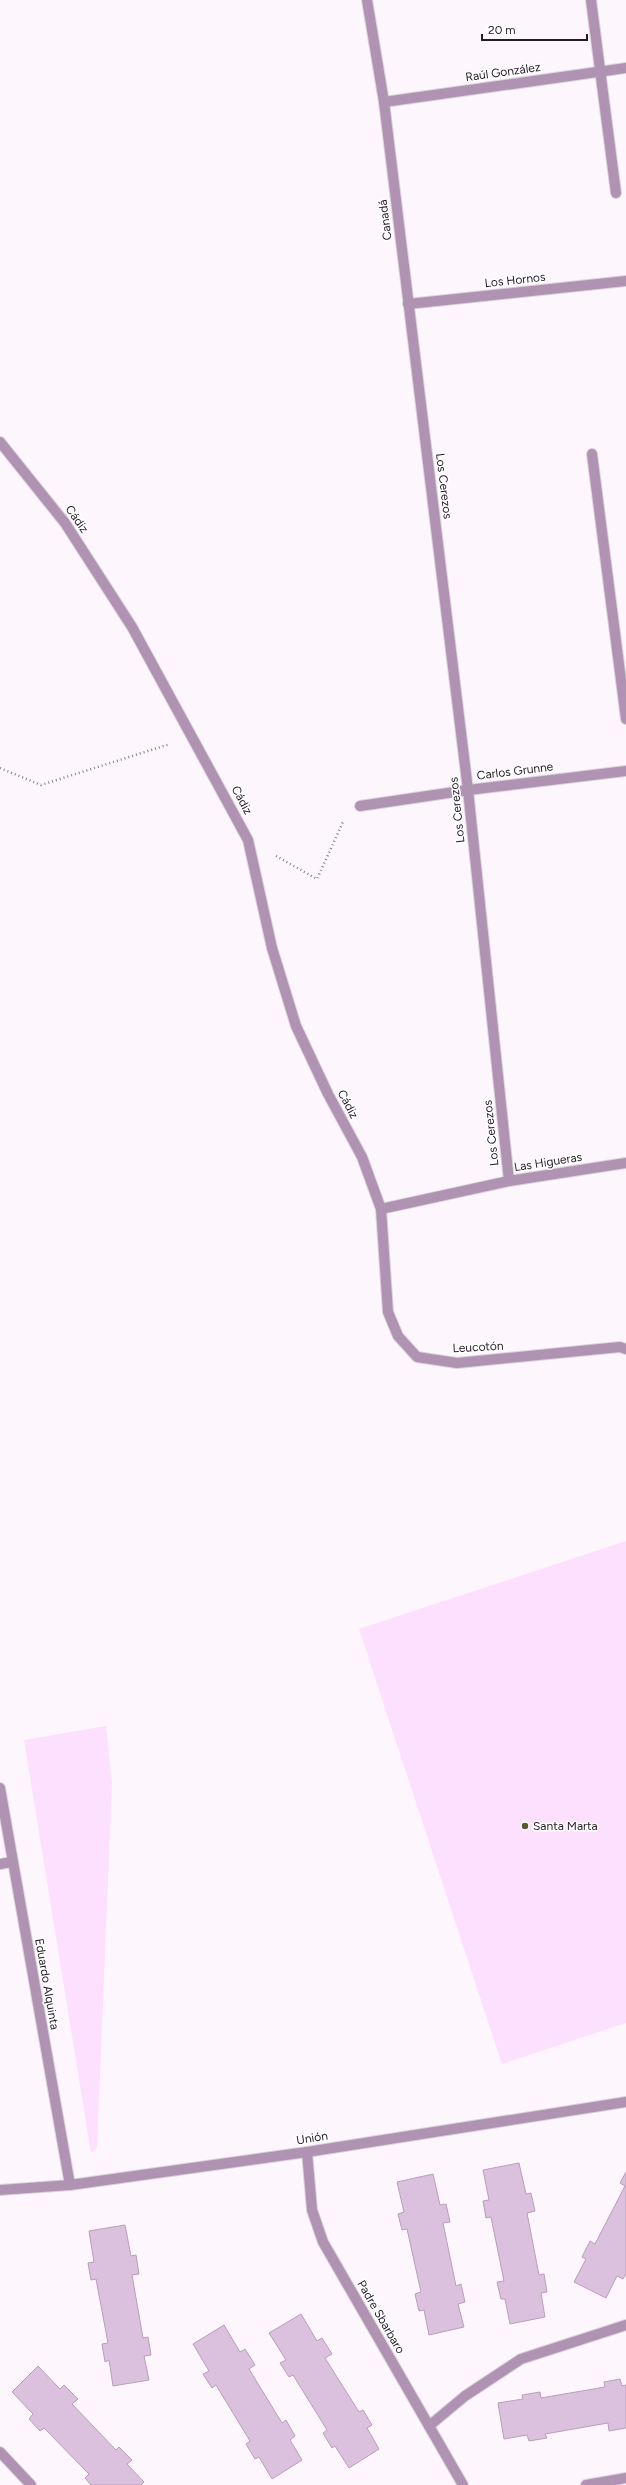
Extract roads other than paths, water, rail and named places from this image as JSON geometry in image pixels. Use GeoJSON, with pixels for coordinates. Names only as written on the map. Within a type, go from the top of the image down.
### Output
{"type":"FeatureCollection","features":[{"type":"Feature","properties":{"kind":"street","name":"Canadá"},"geometry":{"type":"LineString","coordinates":[[367,0],[384,102],[425,438]]}},
{"type":"Feature","properties":{"kind":"street"},"geometry":{"type":"LineString","coordinates":[[591,0],[616,193]]}},
{"type":"Feature","properties":{"kind":"street","name":"Raúl González"},"geometry":{"type":"LineString","coordinates":[[384,102],[626,68]]}},
{"type":"Feature","properties":{"kind":"street","name":"Los Hornos"},"geometry":{"type":"LineString","coordinates":[[408,304],[626,281]]}},
{"type":"Feature","properties":{"kind":"street","name":"Los Cerezos"},"geometry":{"type":"LineString","coordinates":[[425,438],[468,790],[509,1181]]}},
{"type":"Feature","properties":{"kind":"street","name":"Cádiz"},"geometry":{"type":"LineString","coordinates":[[0,442],[65,523],[132,627],[248,840],[272,948],[296,1026],[328,1094],[362,1157],[381,1209]]}},
{"type":"Feature","properties":{"kind":"street"},"geometry":{"type":"LineString","coordinates":[[592,454],[626,719]]}},
{"type":"Feature","properties":{"kind":"street","name":"Carlos Grunne"},"geometry":{"type":"LineString","coordinates":[[360,806],[468,790],[626,772]]}},
{"type":"Feature","properties":{"kind":"street","name":"Las Higueras"},"geometry":{"type":"LineString","coordinates":[[381,1209],[509,1181],[626,1162]]}},
{"type":"Feature","properties":{"kind":"street","name":"Leucotón"},"geometry":{"type":"LineString","coordinates":[[381,1209],[388,1312],[398,1336],[417,1357],[457,1363],[620,1347],[626,1349]]}},
{"type":"Feature","properties":{"kind":"street","name":"Eduardo Alquinta"},"geometry":{"type":"LineString","coordinates":[[0,1788],[11,1862],[70,2185]]}},
{"type":"Feature","properties":{"kind":"street"},"geometry":{"type":"LineString","coordinates":[[0,1864],[11,1862]]}},
{"type":"Feature","properties":{"kind":"street","name":"Unión"},"geometry":{"type":"LineString","coordinates":[[0,2190],[70,2185],[307,2152],[626,2102]]}},
{"type":"Feature","properties":{"kind":"street","name":"Padre Sbarbaro"},"geometry":{"type":"LineString","coordinates":[[307,2152],[312,2210],[323,2242],[463,2485]]}},
{"type":"Feature","properties":{"kind":"street"},"geometry":{"type":"LineString","coordinates":[[429,2426],[465,2396],[521,2359],[626,2325]]}},
{"type":"Feature","properties":{"kind":"street"},"geometry":{"type":"LineString","coordinates":[[0,2452],[31,2485]]}},
{"type":"Feature","properties":{"kind":"street"},"geometry":{"type":"LineString","coordinates":[[586,2485],[626,2478]]}},
{"type":"Feature","properties":{"kind":"place","name":"Santa Marta"},"geometry":{"type":"Point","coordinates":[525,1826]}}]}
